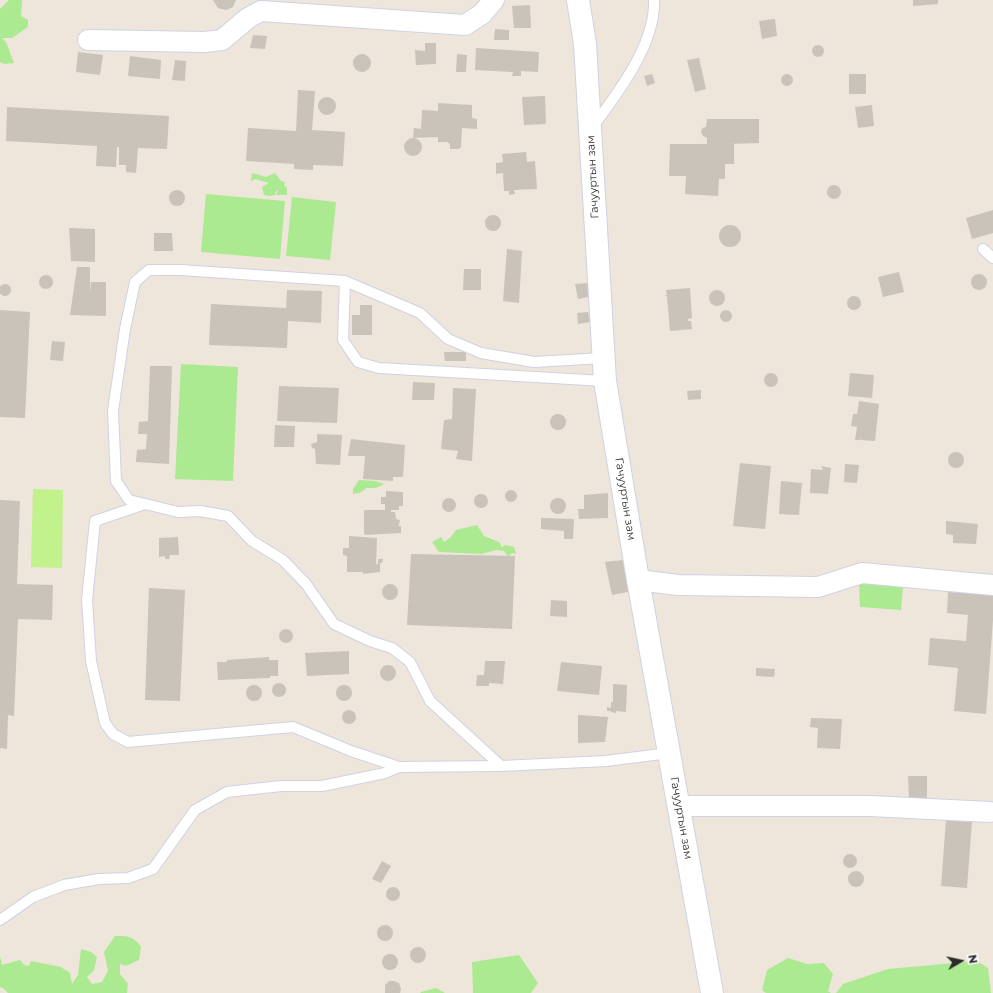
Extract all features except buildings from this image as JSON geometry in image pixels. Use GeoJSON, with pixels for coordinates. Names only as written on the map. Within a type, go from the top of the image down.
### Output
{"type":"FeatureCollection","features":[{"type":"Feature","properties":{"kind":"main road","name":"Гачууртын зам"},"geometry":{"type":"LineString","coordinates":[[578,0],[585,44],[605,381],[638,580],[712,993]]}},
{"type":"Feature","properties":{"kind":"street"},"geometry":{"type":"LineString","coordinates":[[88,40],[205,42],[222,40],[248,18],[261,11],[465,25],[482,14],[494,0]]}},
{"type":"Feature","properties":{"kind":"street"},"geometry":{"type":"LineString","coordinates":[[638,580],[678,584],[818,587],[862,574],[993,585]]}},
{"type":"Feature","properties":{"kind":"street"},"geometry":{"type":"LineString","coordinates":[[678,806],[870,806],[990,812]]}},
{"type":"Feature","properties":{"kind":"lane"},"geometry":{"type":"LineString","coordinates":[[590,132],[630,74],[648,34],[655,12],[654,0]]}},
{"type":"Feature","properties":{"kind":"lane"},"geometry":{"type":"LineString","coordinates":[[983,249],[993,258]]}},
{"type":"Feature","properties":{"kind":"lane"},"geometry":{"type":"LineString","coordinates":[[501,766],[430,701],[410,662],[392,648],[370,641],[334,624],[306,584],[288,565],[252,542],[228,516],[200,511],[178,512],[129,500],[116,482],[113,411],[124,330],[135,282],[149,270],[180,270],[345,281],[420,312],[448,339],[481,353],[534,362],[603,358]]}},
{"type":"Feature","properties":{"kind":"lane"},"geometry":{"type":"LineString","coordinates":[[345,281],[343,340],[358,362],[379,368],[605,381]]}},
{"type":"Feature","properties":{"kind":"lane"},"geometry":{"type":"LineString","coordinates":[[145,504],[95,521],[86,600],[92,661],[104,723],[112,734],[128,742],[293,727],[351,752],[399,767],[501,766],[606,761],[669,753]]}},
{"type":"Feature","properties":{"kind":"lane"},"geometry":{"type":"LineString","coordinates":[[0,920],[33,897],[64,885],[99,879],[128,878],[153,869],[195,810],[227,792],[281,786],[322,786],[385,774],[399,767]]}},
{"type":"Feature","properties":{"kind":"green space"},"geometry":{"type":"Polygon","coordinates":[[[9,0],[22,0],[21,16],[28,20],[28,27],[12,38],[2,38],[6,42],[14,63],[4,64],[0,62],[0,9],[9,0]]]}},
{"type":"Feature","properties":{"kind":"green space"},"geometry":{"type":"Polygon","coordinates":[[[252,173],[266,177],[275,173],[281,181],[285,182],[284,185],[287,188],[287,195],[276,195],[278,190],[276,191],[275,195],[264,195],[262,187],[269,183],[255,179],[251,181],[252,173]]]}},
{"type":"Feature","properties":{"kind":"green space"},"geometry":{"type":"Polygon","coordinates":[[[206,194],[285,201],[280,259],[201,252],[206,194]]]}},
{"type":"Feature","properties":{"kind":"green space"},"geometry":{"type":"Polygon","coordinates":[[[292,197],[336,202],[330,260],[286,256],[292,197]]]}},
{"type":"Feature","properties":{"kind":"green space"},"geometry":{"type":"Polygon","coordinates":[[[181,364],[238,367],[233,481],[175,479],[181,364]]]}},
{"type":"Feature","properties":{"kind":"green space"},"geometry":{"type":"Polygon","coordinates":[[[359,480],[375,481],[384,484],[376,488],[366,488],[362,492],[353,494],[353,489],[359,480]]]}},
{"type":"Feature","properties":{"kind":"green space"},"geometry":{"type":"Polygon","coordinates":[[[33,489],[63,490],[62,568],[31,567],[33,489]]]}},
{"type":"Feature","properties":{"kind":"green space"},"geometry":{"type":"Polygon","coordinates":[[[477,525],[484,536],[499,542],[502,547],[505,545],[514,547],[516,554],[512,553],[508,557],[504,551],[497,550],[481,554],[439,552],[432,542],[441,537],[444,542],[451,537],[456,530],[477,525]]]}},
{"type":"Feature","properties":{"kind":"green space"},"geometry":{"type":"Polygon","coordinates":[[[865,583],[903,587],[901,610],[860,607],[859,584],[865,583]]]}},
{"type":"Feature","properties":{"kind":"green space"},"geometry":{"type":"Polygon","coordinates":[[[115,936],[130,937],[141,947],[139,960],[126,966],[120,964],[120,974],[128,984],[127,993],[8,993],[2,987],[0,988],[0,956],[2,965],[20,960],[24,965],[29,966],[31,961],[61,967],[70,973],[72,984],[78,975],[81,949],[91,952],[97,957],[94,970],[87,977],[92,984],[102,982],[108,971],[104,952],[115,936]]]}},
{"type":"Feature","properties":{"kind":"green space"},"geometry":{"type":"Polygon","coordinates":[[[519,955],[538,983],[531,993],[473,993],[472,962],[519,955]]]}},
{"type":"Feature","properties":{"kind":"green space"},"geometry":{"type":"Polygon","coordinates":[[[788,958],[807,964],[824,963],[833,974],[828,991],[831,993],[766,993],[762,990],[767,970],[788,958]]]}},
{"type":"Feature","properties":{"kind":"green space"},"geometry":{"type":"Polygon","coordinates":[[[977,961],[988,968],[991,993],[836,993],[843,984],[888,969],[977,961]]]}},
{"type":"Feature","properties":{"kind":"green space"},"geometry":{"type":"Polygon","coordinates":[[[436,988],[445,993],[420,993],[421,992],[436,988]]]}}]}
